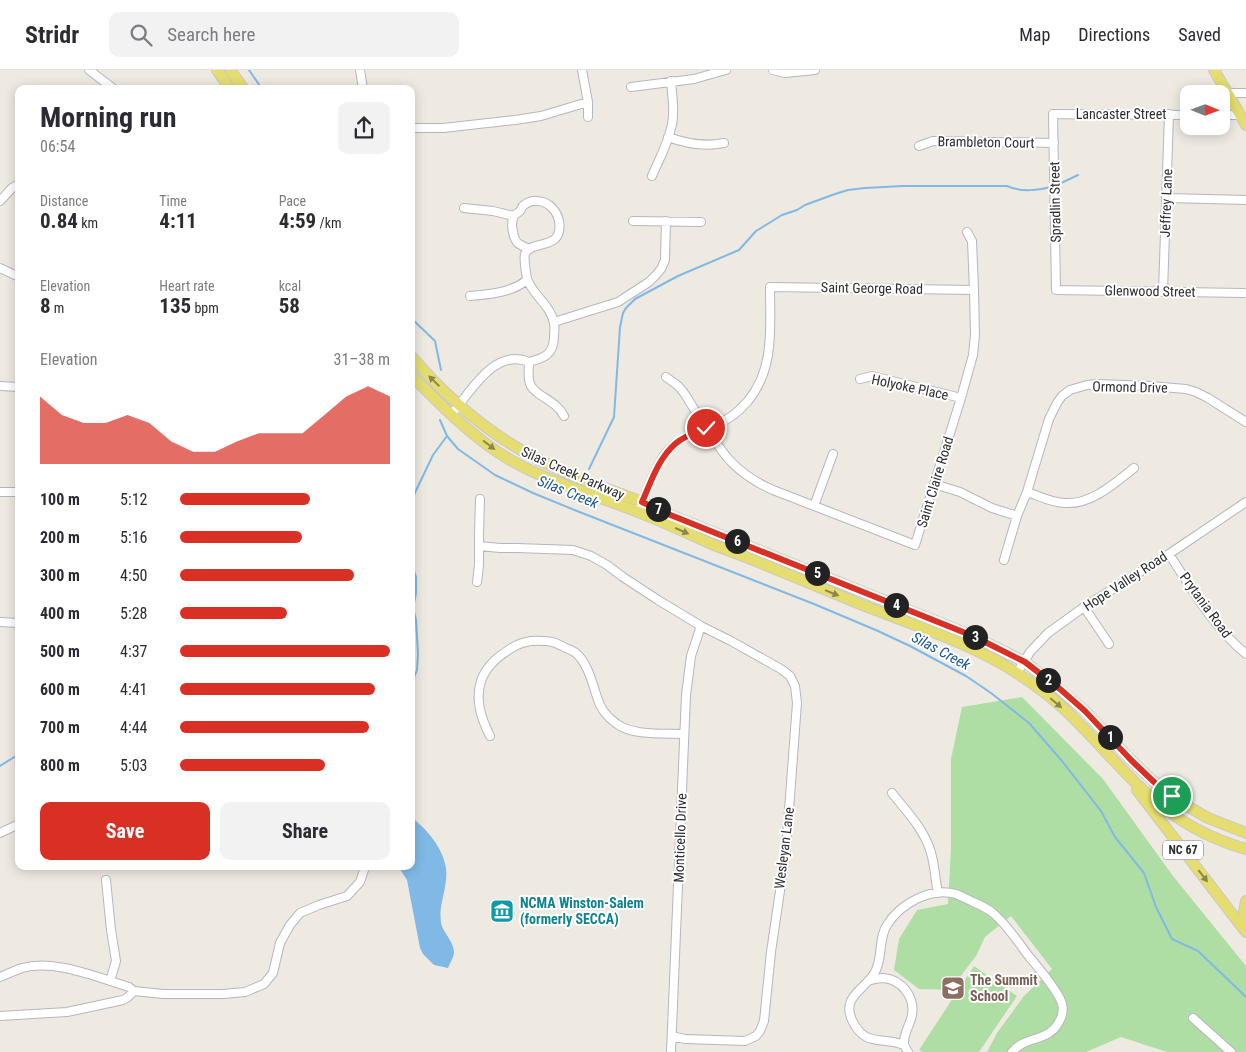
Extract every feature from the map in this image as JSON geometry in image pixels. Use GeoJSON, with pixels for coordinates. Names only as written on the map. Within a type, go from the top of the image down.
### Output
{"type":"FeatureCollection","features":[{"type":"Feature","properties":{"kind":"main road"},"geometry":{"type":"LineString","coordinates":[[217,70],[227,85]]}},
{"type":"Feature","properties":{"kind":"main road"},"geometry":{"type":"LineString","coordinates":[[230,70],[241,85]]}},
{"type":"Feature","properties":{"kind":"main road"},"geometry":{"type":"LineString","coordinates":[[1214,70],[1222,85]]}},
{"type":"Feature","properties":{"kind":"main road"},"geometry":{"type":"LineString","coordinates":[[1230,98],[1246,125]]}},
{"type":"Feature","properties":{"kind":"main road","name":"Silas Creek Parkway"},"geometry":{"type":"LineString","coordinates":[[415,361],[430,378],[488,429],[522,451],[556,468],[973,636],[1025,662],[1085,711],[1148,777],[1180,802],[1208,818],[1246,833]]}},
{"type":"Feature","properties":{"kind":"main road","name":"Silas Creek Parkway"},"geometry":{"type":"LineString","coordinates":[[415,379],[463,425],[500,453],[524,466],[577,490],[637,512],[718,547],[949,639],[990,658],[1018,674],[1062,707],[1120,768],[1165,809],[1203,832],[1246,849]]}},
{"type":"Feature","properties":{"kind":"main road","name":"NC 67"},"geometry":{"type":"LineString","coordinates":[[1120,768],[1246,932]]}},
{"type":"Feature","properties":{"kind":"main road"},"geometry":{"type":"LineString","coordinates":[[1246,901],[1244,912],[1246,926]]}},
{"type":"Feature","properties":{"kind":"street"},"geometry":{"type":"LineString","coordinates":[[89,70],[109,85]]}},
{"type":"Feature","properties":{"kind":"street"},"geometry":{"type":"LineString","coordinates":[[360,70],[362,85]]}},
{"type":"Feature","properties":{"kind":"street"},"geometry":{"type":"LineString","coordinates":[[582,70],[588,102],[588,118]]}},
{"type":"Feature","properties":{"kind":"street"},"geometry":{"type":"LineString","coordinates":[[632,87],[694,79],[726,70]]}},
{"type":"Feature","properties":{"kind":"street"},"geometry":{"type":"LineString","coordinates":[[772,70],[785,72],[815,70]]}},
{"type":"Feature","properties":{"kind":"street"},"geometry":{"type":"LineString","coordinates":[[652,176],[668,138],[672,123],[671,81]]}},
{"type":"Feature","properties":{"kind":"street"},"geometry":{"type":"LineString","coordinates":[[1230,93],[1246,93]]}},
{"type":"Feature","properties":{"kind":"street"},"geometry":{"type":"LineString","coordinates":[[415,128],[443,128],[515,120],[541,116],[588,102]]}},
{"type":"Feature","properties":{"kind":"street","name":"Lancaster Street"},"geometry":{"type":"LineString","coordinates":[[1053,114],[1180,114]]}},
{"type":"Feature","properties":{"kind":"street","name":"Spradlin Street"},"geometry":{"type":"LineString","coordinates":[[1053,114],[1056,290]]}},
{"type":"Feature","properties":{"kind":"street","name":"Jeffrey Lane"},"geometry":{"type":"LineString","coordinates":[[1163,292],[1169,114]]}},
{"type":"Feature","properties":{"kind":"street"},"geometry":{"type":"LineString","coordinates":[[1230,115],[1240,115]]}},
{"type":"Feature","properties":{"kind":"street"},"geometry":{"type":"LineString","coordinates":[[668,138],[701,146],[724,143]]}},
{"type":"Feature","properties":{"kind":"street","name":"Brambleton Court"},"geometry":{"type":"LineString","coordinates":[[919,146],[934,141],[1054,143]]}},
{"type":"Feature","properties":{"kind":"street"},"geometry":{"type":"LineString","coordinates":[[0,200],[15,186]]}},
{"type":"Feature","properties":{"kind":"street"},"geometry":{"type":"LineString","coordinates":[[1166,198],[1246,200]]}},
{"type":"Feature","properties":{"kind":"street"},"geometry":{"type":"LineString","coordinates":[[451,414],[484,374],[494,366],[506,361],[521,359],[529,362],[542,358],[550,352],[554,342],[554,322],[528,280],[525,257],[526,252],[530,249],[550,243],[558,233],[558,218],[551,206],[539,201],[524,205],[514,216],[512,225],[515,239],[520,245],[530,249]]}},
{"type":"Feature","properties":{"kind":"street"},"geometry":{"type":"LineString","coordinates":[[464,208],[494,211],[514,216]]}},
{"type":"Feature","properties":{"kind":"street"},"geometry":{"type":"LineString","coordinates":[[632,221],[701,222]]}},
{"type":"Feature","properties":{"kind":"street"},"geometry":{"type":"LineString","coordinates":[[554,322],[618,302],[652,279],[661,269],[665,260],[666,222]]}},
{"type":"Feature","properties":{"kind":"street","name":"Saint Claire Road"},"geometry":{"type":"LineString","coordinates":[[666,377],[679,387],[728,460],[747,477],[758,484],[915,545],[973,355],[975,335],[974,290],[972,241],[968,232]]}},
{"type":"Feature","properties":{"kind":"street"},"geometry":{"type":"LineString","coordinates":[[0,268],[15,275]]}},
{"type":"Feature","properties":{"kind":"street"},"geometry":{"type":"LineString","coordinates":[[470,296],[507,291],[517,288],[528,280]]}},
{"type":"Feature","properties":{"kind":"street","name":"Saint George Road"},"geometry":{"type":"LineString","coordinates":[[706,428],[736,413],[750,398],[763,375],[768,358],[770,287],[974,290]]}},
{"type":"Feature","properties":{"kind":"street","name":"Glenwood Street"},"geometry":{"type":"LineString","coordinates":[[1056,290],[1244,293]]}},
{"type":"Feature","properties":{"kind":"street"},"geometry":{"type":"LineString","coordinates":[[529,362],[529,380],[532,388],[557,405],[562,410],[564,416]]}},
{"type":"Feature","properties":{"kind":"street","name":"Holyoke Place"},"geometry":{"type":"LineString","coordinates":[[860,379],[872,376],[961,398]]}},
{"type":"Feature","properties":{"kind":"street","name":"Ormond Drive"},"geometry":{"type":"LineString","coordinates":[[1004,560],[1053,409],[1066,393],[1077,388],[1098,384],[1186,389],[1208,398],[1246,422]]}},
{"type":"Feature","properties":{"kind":"street"},"geometry":{"type":"LineString","coordinates":[[0,386],[15,387]]}},
{"type":"Feature","properties":{"kind":"street"},"geometry":{"type":"LineString","coordinates":[[637,512],[665,454],[687,436],[706,428]]}},
{"type":"Feature","properties":{"kind":"street"},"geometry":{"type":"LineString","coordinates":[[814,506],[833,454]]}},
{"type":"Feature","properties":{"kind":"street"},"geometry":{"type":"LineString","coordinates":[[1027,492],[1059,503],[1074,503],[1102,491],[1134,468]]}},
{"type":"Feature","properties":{"kind":"street"},"geometry":{"type":"LineString","coordinates":[[934,484],[960,492],[992,508],[1017,516]]}},
{"type":"Feature","properties":{"kind":"street"},"geometry":{"type":"LineString","coordinates":[[0,492],[15,492]]}},
{"type":"Feature","properties":{"kind":"street"},"geometry":{"type":"LineString","coordinates":[[477,582],[480,499]]}},
{"type":"Feature","properties":{"kind":"street","name":"Hope Valley Road"},"geometry":{"type":"LineString","coordinates":[[1018,674],[1030,652],[1048,633],[1084,607],[1246,503]]}},
{"type":"Feature","properties":{"kind":"street","name":"Wesleyan Lane"},"geometry":{"type":"LineString","coordinates":[[479,546],[573,550],[591,556],[701,626],[781,669],[790,676],[795,686],[798,703],[786,850],[772,944],[764,1021],[756,1036],[746,1041],[685,1039],[672,1036]]}},
{"type":"Feature","properties":{"kind":"street","name":"Prytania Road"},"geometry":{"type":"LineString","coordinates":[[1169,554],[1215,623],[1246,654]]}},
{"type":"Feature","properties":{"kind":"street"},"geometry":{"type":"LineString","coordinates":[[1084,607],[1109,644]]}},
{"type":"Feature","properties":{"kind":"street"},"geometry":{"type":"LineString","coordinates":[[0,622],[15,623]]}},
{"type":"Feature","properties":{"kind":"street","name":"Monticello Drive"},"geometry":{"type":"LineString","coordinates":[[671,1052],[686,695],[691,656],[701,626]]}},
{"type":"Feature","properties":{"kind":"street"},"geometry":{"type":"LineString","coordinates":[[490,736],[480,711],[478,692],[489,666],[503,653],[522,642],[542,640],[553,641],[575,653],[586,667],[594,685],[597,699],[607,716],[619,726],[634,731],[684,734]]}},
{"type":"Feature","properties":{"kind":"street"},"geometry":{"type":"LineString","coordinates":[[892,793],[927,841],[935,868],[938,893]]}},
{"type":"Feature","properties":{"kind":"street"},"geometry":{"type":"LineString","coordinates":[[0,833],[15,826]]}},
{"type":"Feature","properties":{"kind":"street"},"geometry":{"type":"LineString","coordinates":[[0,977],[22,968],[60,966],[128,987],[134,991],[163,994],[245,992],[264,984],[273,972],[280,943],[290,925],[300,913],[347,896],[360,882],[364,870]]}},
{"type":"Feature","properties":{"kind":"street"},"geometry":{"type":"LineString","coordinates":[[106,880],[116,962],[110,982]]}},
{"type":"Feature","properties":{"kind":"street"},"geometry":{"type":"LineString","coordinates":[[906,1048],[895,1042],[875,1041],[860,1032],[850,1013],[851,1001],[877,968],[885,927],[891,919],[902,908],[916,900],[938,893],[955,894],[995,914],[1030,956],[1063,1006],[1059,1022],[1055,1028],[1048,1033],[1020,1044],[1012,1052]]}},
{"type":"Feature","properties":{"kind":"street"},"geometry":{"type":"LineString","coordinates":[[868,981],[888,978],[901,984],[907,991],[912,1009],[910,1023],[904,1034],[906,1048]]}},
{"type":"Feature","properties":{"kind":"street"},"geometry":{"type":"LineString","coordinates":[[0,1016],[67,1012],[123,1000],[134,991]]}},
{"type":"Feature","properties":{"kind":"street"},"geometry":{"type":"LineString","coordinates":[[1193,1018],[1231,1052]]}},
{"type":"Feature","properties":{"kind":"green space"},"geometry":{"type":"Polygon","coordinates":[[[1022,697],[1103,779],[1173,876],[1246,966],[1246,1052],[1167,1052],[1121,1037],[1086,1052],[987,1052],[997,1033],[1024,996],[1052,969],[1011,916],[985,937],[976,956],[950,990],[919,989],[894,970],[899,939],[917,910],[948,904],[951,847],[951,759],[962,707],[1022,697]]]}},
{"type":"Feature","properties":{"kind":"green space"},"geometry":{"type":"Polygon","coordinates":[[[974,966],[1017,996],[979,1052],[923,1052],[919,1050],[974,966]]]}},
{"type":"Feature","properties":{"kind":"water"},"geometry":{"type":"Polygon","coordinates":[[[415,820],[423,827],[438,846],[446,868],[441,922],[454,950],[448,968],[434,965],[420,948],[407,880],[401,870],[415,870],[415,820]]]}},
{"type":"Feature","properties":{"kind":"waterway","name":"Silas Creek"},"geometry":{"type":"LineString","coordinates":[[249,70],[259,85]]}},
{"type":"Feature","properties":{"kind":"waterway"},"geometry":{"type":"LineString","coordinates":[[1057,185],[1078,175]]}},
{"type":"Feature","properties":{"kind":"waterway"},"geometry":{"type":"LineString","coordinates":[[589,469],[614,417],[620,327],[623,313],[635,299],[678,276],[739,250],[756,231],[782,215],[848,190],[903,186],[1007,186],[1030,190],[1053,186]]}},
{"type":"Feature","properties":{"kind":"waterway","name":"Silas Creek"},"geometry":{"type":"LineString","coordinates":[[415,322],[435,341],[441,370]]}},
{"type":"Feature","properties":{"kind":"waterway","name":"Silas Creek"},"geometry":{"type":"LineString","coordinates":[[440,420],[447,436],[458,449],[495,475],[577,511],[878,631],[966,676],[991,693],[1029,723],[1101,811],[1115,837],[1144,873],[1156,907],[1172,939],[1198,951],[1246,997]]}},
{"type":"Feature","properties":{"kind":"waterway"},"geometry":{"type":"LineString","coordinates":[[415,493],[433,455],[447,436]]}},
{"type":"Feature","properties":{"kind":"waterway"},"geometry":{"type":"LineString","coordinates":[[415,574],[415,598]]}},
{"type":"Feature","properties":{"kind":"waterway"},"geometry":{"type":"LineString","coordinates":[[415,616],[418,654],[415,675]]}},
{"type":"Feature","properties":{"kind":"waterway"},"geometry":{"type":"LineString","coordinates":[[0,766],[15,757]]}},
{"type":"Feature","properties":{"kind":"place","name":"NCMA Winston-Salem (formerly SECCA)"},"geometry":{"type":"Point","coordinates":[502,911]}},
{"type":"Feature","properties":{"kind":"place","name":"The Summit School"},"geometry":{"type":"Point","coordinates":[953,988]}},
{"type":"Feature","properties":{"kind":"route"},"geometry":{"type":"LineString","coordinates":[[706,428],[687,436],[665,454],[642,502],[973,636],[1025,662],[1085,711],[1131,760],[1172,796]]}}]}
